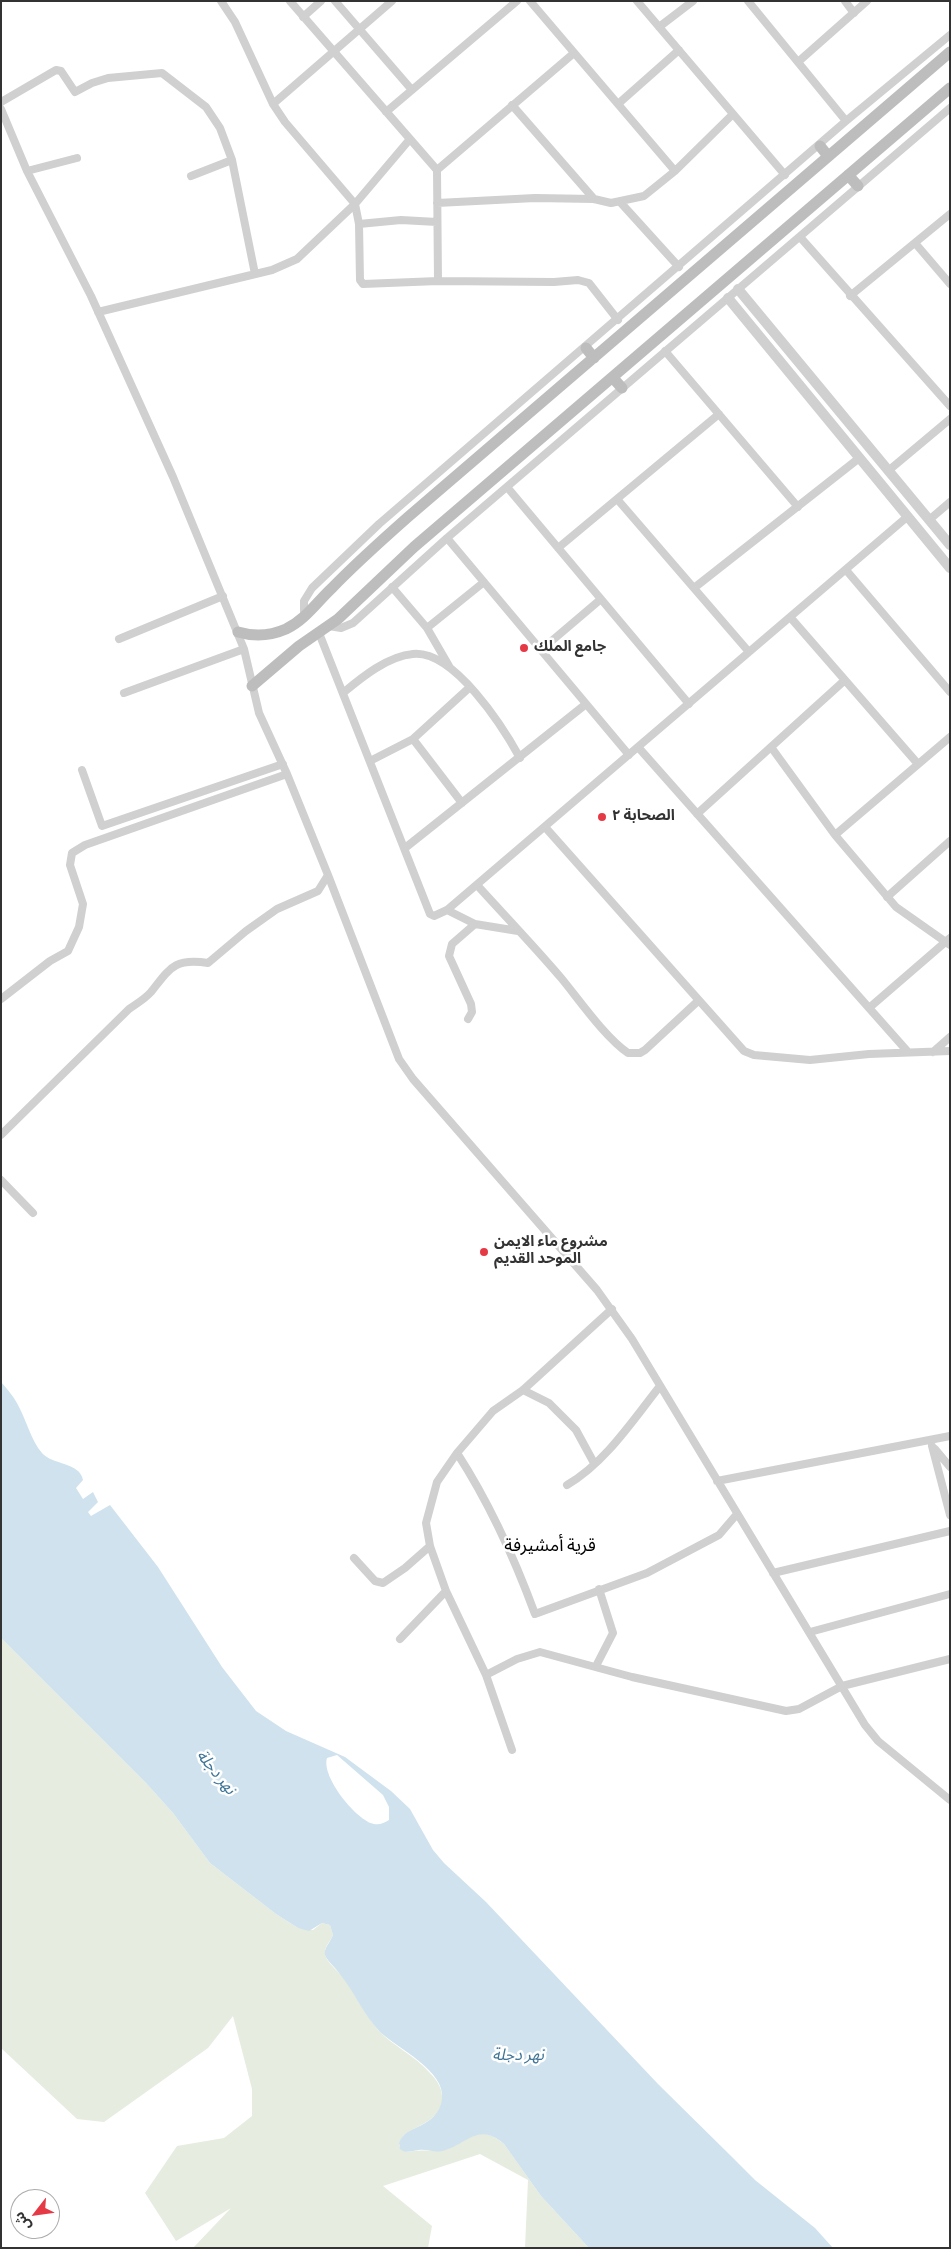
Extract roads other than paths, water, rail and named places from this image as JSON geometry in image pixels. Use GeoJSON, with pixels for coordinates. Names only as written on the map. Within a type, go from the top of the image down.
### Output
{"type":"FeatureCollection","features":[{"type":"Feature","properties":{"kind":"main road"},"geometry":{"type":"LineString","coordinates":[[238,632],[260,636],[288,628],[304,617],[336,583],[394,529],[950,52]]}},
{"type":"Feature","properties":{"kind":"main road"},"geometry":{"type":"LineString","coordinates":[[252,686],[299,646],[329,626],[414,547],[950,88]]}},
{"type":"Feature","properties":{"kind":"main road"},"geometry":{"type":"LineString","coordinates":[[820,146],[828,156]]}},
{"type":"Feature","properties":{"kind":"main road"},"geometry":{"type":"LineString","coordinates":[[848,175],[858,186]]}},
{"type":"Feature","properties":{"kind":"main road"},"geometry":{"type":"LineString","coordinates":[[586,348],[594,358]]}},
{"type":"Feature","properties":{"kind":"main road"},"geometry":{"type":"LineString","coordinates":[[613,378],[622,388]]}},
{"type":"Feature","properties":{"kind":"main road"},"geometry":{"type":"LineString","coordinates":[[288,628],[299,646]]}},
{"type":"Feature","properties":{"kind":"street"},"geometry":{"type":"LineString","coordinates":[[221,1],[235,22],[273,104],[285,122],[355,204],[359,224],[362,282],[554,282],[578,280],[589,283],[618,320]]}},
{"type":"Feature","properties":{"kind":"street"},"geometry":{"type":"LineString","coordinates":[[290,1],[437,170],[438,281]]}},
{"type":"Feature","properties":{"kind":"street"},"geometry":{"type":"LineString","coordinates":[[303,17],[321,1]]}},
{"type":"Feature","properties":{"kind":"street"},"geometry":{"type":"LineString","coordinates":[[335,1],[412,90]]}},
{"type":"Feature","properties":{"kind":"street"},"geometry":{"type":"LineString","coordinates":[[273,104],[392,1]]}},
{"type":"Feature","properties":{"kind":"street"},"geometry":{"type":"LineString","coordinates":[[386,112],[517,1]]}},
{"type":"Feature","properties":{"kind":"street"},"geometry":{"type":"LineString","coordinates":[[530,1],[675,170]]}},
{"type":"Feature","properties":{"kind":"street"},"geometry":{"type":"LineString","coordinates":[[637,1],[786,176]]}},
{"type":"Feature","properties":{"kind":"street"},"geometry":{"type":"LineString","coordinates":[[659,27],[693,1]]}},
{"type":"Feature","properties":{"kind":"street"},"geometry":{"type":"LineString","coordinates":[[748,1],[846,121]]}},
{"type":"Feature","properties":{"kind":"street"},"geometry":{"type":"LineString","coordinates":[[845,1],[854,13]]}},
{"type":"Feature","properties":{"kind":"street"},"geometry":{"type":"LineString","coordinates":[[798,62],[867,1]]}},
{"type":"Feature","properties":{"kind":"street"},"geometry":{"type":"LineString","coordinates":[[304,617],[304,601],[307,594],[386,518],[786,176],[846,121],[950,35]]}},
{"type":"Feature","properties":{"kind":"street"},"geometry":{"type":"LineString","coordinates":[[618,104],[679,50]]}},
{"type":"Feature","properties":{"kind":"street"},"geometry":{"type":"LineString","coordinates":[[437,170],[574,52]]}},
{"type":"Feature","properties":{"kind":"street"},"geometry":{"type":"LineString","coordinates":[[1,102],[56,70],[61,71],[76,92],[92,83],[108,78],[162,73],[206,107],[220,128],[232,160],[255,274]]}},
{"type":"Feature","properties":{"kind":"street"},"geometry":{"type":"LineString","coordinates":[[512,105],[594,199]]}},
{"type":"Feature","properties":{"kind":"street"},"geometry":{"type":"LineString","coordinates":[[329,626],[337,628],[350,626],[447,538],[950,108]]}},
{"type":"Feature","properties":{"kind":"street"},"geometry":{"type":"LineString","coordinates":[[1,109],[27,171],[98,312],[173,477],[223,596],[244,649],[259,712],[283,764],[328,875],[399,1059],[413,1079],[597,1290],[612,1310],[632,1339],[865,1725],[878,1741],[950,1800]]}},
{"type":"Feature","properties":{"kind":"street"},"geometry":{"type":"LineString","coordinates":[[437,203],[535,198],[594,199],[621,203],[644,196],[675,170],[733,114]]}},
{"type":"Feature","properties":{"kind":"street"},"geometry":{"type":"LineString","coordinates":[[98,312],[272,270],[297,259],[355,204],[410,139]]}},
{"type":"Feature","properties":{"kind":"street"},"geometry":{"type":"LineString","coordinates":[[27,171],[77,158]]}},
{"type":"Feature","properties":{"kind":"street"},"geometry":{"type":"LineString","coordinates":[[191,176],[232,160]]}},
{"type":"Feature","properties":{"kind":"street"},"geometry":{"type":"LineString","coordinates":[[621,203],[680,267]]}},
{"type":"Feature","properties":{"kind":"street"},"geometry":{"type":"LineString","coordinates":[[850,296],[950,214]]}},
{"type":"Feature","properties":{"kind":"street"},"geometry":{"type":"LineString","coordinates":[[359,224],[401,220],[437,222]]}},
{"type":"Feature","properties":{"kind":"street"},"geometry":{"type":"LineString","coordinates":[[800,237],[850,296],[950,406]]}},
{"type":"Feature","properties":{"kind":"street"},"geometry":{"type":"LineString","coordinates":[[915,243],[950,284]]}},
{"type":"Feature","properties":{"kind":"street"},"geometry":{"type":"LineString","coordinates":[[738,289],[950,545]]}},
{"type":"Feature","properties":{"kind":"street"},"geometry":{"type":"LineString","coordinates":[[728,298],[858,459],[949,566]]}},
{"type":"Feature","properties":{"kind":"street"},"geometry":{"type":"LineString","coordinates":[[666,351],[798,507]]}},
{"type":"Feature","properties":{"kind":"street"},"geometry":{"type":"LineString","coordinates":[[558,548],[719,414]]}},
{"type":"Feature","properties":{"kind":"street"},"geometry":{"type":"LineString","coordinates":[[888,471],[950,419]]}},
{"type":"Feature","properties":{"kind":"street"},"geometry":{"type":"LineString","coordinates":[[694,588],[858,459]]}},
{"type":"Feature","properties":{"kind":"street"},"geometry":{"type":"LineString","coordinates":[[507,487],[688,704]]}},
{"type":"Feature","properties":{"kind":"street"},"geometry":{"type":"LineString","coordinates":[[617,499],[749,652]]}},
{"type":"Feature","properties":{"kind":"street"},"geometry":{"type":"LineString","coordinates":[[929,520],[950,502]]}},
{"type":"Feature","properties":{"kind":"street"},"geometry":{"type":"LineString","coordinates":[[319,633],[430,914],[434,916],[447,910],[477,885],[907,518]]}},
{"type":"Feature","properties":{"kind":"street"},"geometry":{"type":"LineString","coordinates":[[447,538],[629,755]]}},
{"type":"Feature","properties":{"kind":"street"},"geometry":{"type":"LineString","coordinates":[[846,570],[950,692]]}},
{"type":"Feature","properties":{"kind":"street"},"geometry":{"type":"LineString","coordinates":[[426,628],[484,582]]}},
{"type":"Feature","properties":{"kind":"street"},"geometry":{"type":"LineString","coordinates":[[392,587],[426,628],[449,667]]}},
{"type":"Feature","properties":{"kind":"street"},"geometry":{"type":"LineString","coordinates":[[119,639],[223,596]]}},
{"type":"Feature","properties":{"kind":"street"},"geometry":{"type":"LineString","coordinates":[[540,650],[601,600]]}},
{"type":"Feature","properties":{"kind":"street"},"geometry":{"type":"LineString","coordinates":[[790,617],[918,764]]}},
{"type":"Feature","properties":{"kind":"street"},"geometry":{"type":"LineString","coordinates":[[124,693],[244,649]]}},
{"type":"Feature","properties":{"kind":"street"},"geometry":{"type":"LineString","coordinates":[[343,693],[359,679],[397,658],[414,653],[430,657],[449,667],[470,687],[492,714],[520,758]]}},
{"type":"Feature","properties":{"kind":"street"},"geometry":{"type":"LineString","coordinates":[[697,814],[845,680]]}},
{"type":"Feature","properties":{"kind":"street"},"geometry":{"type":"LineString","coordinates":[[370,761],[413,739],[470,687]]}},
{"type":"Feature","properties":{"kind":"street"},"geometry":{"type":"LineString","coordinates":[[405,848],[586,704]]}},
{"type":"Feature","properties":{"kind":"street"},"geometry":{"type":"LineString","coordinates":[[835,835],[950,737]]}},
{"type":"Feature","properties":{"kind":"street"},"geometry":{"type":"LineString","coordinates":[[413,739],[462,803]]}},
{"type":"Feature","properties":{"kind":"street"},"geometry":{"type":"LineString","coordinates":[[638,747],[908,1052]]}},
{"type":"Feature","properties":{"kind":"street"},"geometry":{"type":"LineString","coordinates":[[771,747],[835,835],[887,897],[901,912],[948,942],[868,1008]]}},
{"type":"Feature","properties":{"kind":"street"},"geometry":{"type":"LineString","coordinates":[[82,770],[102,826],[283,764]]}},
{"type":"Feature","properties":{"kind":"street"},"geometry":{"type":"LineString","coordinates":[[1,999],[50,961],[68,950],[79,927],[83,904],[70,865],[72,853],[85,845],[287,774]]}},
{"type":"Feature","properties":{"kind":"street"},"geometry":{"type":"LineString","coordinates":[[545,827],[740,1048],[754,1055],[810,1060],[908,1052],[950,1051]]}},
{"type":"Feature","properties":{"kind":"street"},"geometry":{"type":"LineString","coordinates":[[887,897],[950,841]]}},
{"type":"Feature","properties":{"kind":"street"},"geometry":{"type":"LineString","coordinates":[[1,1135],[129,1009],[149,994],[163,974],[183,963],[196,961],[208,963],[246,931],[277,909],[318,891],[328,875]]}},
{"type":"Feature","properties":{"kind":"street"},"geometry":{"type":"LineString","coordinates":[[477,885],[533,945],[601,1025],[628,1053],[640,1053],[645,1050],[698,1001]]}},
{"type":"Feature","properties":{"kind":"street"},"geometry":{"type":"LineString","coordinates":[[447,910],[475,924],[518,931]]}},
{"type":"Feature","properties":{"kind":"street"},"geometry":{"type":"LineString","coordinates":[[468,1019],[472,1008],[449,956],[452,944],[475,924]]}},
{"type":"Feature","properties":{"kind":"street"},"geometry":{"type":"LineString","coordinates":[[933,1052],[950,1037]]}},
{"type":"Feature","properties":{"kind":"street"},"geometry":{"type":"LineString","coordinates":[[1,1180],[33,1213]]}},
{"type":"Feature","properties":{"kind":"street"},"geometry":{"type":"LineString","coordinates":[[512,1750],[486,1675],[446,1591],[430,1546],[426,1523],[436,1482],[457,1453],[493,1411],[523,1390],[612,1310]]}},
{"type":"Feature","properties":{"kind":"street"},"geometry":{"type":"LineString","coordinates":[[567,1485],[617,1442],[660,1386]]}},
{"type":"Feature","properties":{"kind":"street"},"geometry":{"type":"LineString","coordinates":[[523,1390],[549,1403],[576,1430],[594,1462]]}},
{"type":"Feature","properties":{"kind":"street"},"geometry":{"type":"LineString","coordinates":[[717,1481],[929,1443],[950,1436]]}},
{"type":"Feature","properties":{"kind":"street"},"geometry":{"type":"LineString","coordinates":[[929,1443],[950,1467]]}},
{"type":"Feature","properties":{"kind":"street"},"geometry":{"type":"LineString","coordinates":[[929,1443],[950,1515]]}},
{"type":"Feature","properties":{"kind":"street"},"geometry":{"type":"LineString","coordinates":[[457,1453],[477,1484],[509,1546],[535,1614],[598,1589],[646,1573],[719,1535],[737,1514]]}},
{"type":"Feature","properties":{"kind":"street"},"geometry":{"type":"LineString","coordinates":[[773,1573],[950,1531]]}},
{"type":"Feature","properties":{"kind":"street"},"geometry":{"type":"LineString","coordinates":[[354,1558],[375,1581],[384,1582],[430,1546]]}},
{"type":"Feature","properties":{"kind":"street"},"geometry":{"type":"LineString","coordinates":[[596,1666],[613,1633],[598,1589]]}},
{"type":"Feature","properties":{"kind":"street"},"geometry":{"type":"LineString","coordinates":[[400,1639],[446,1591]]}},
{"type":"Feature","properties":{"kind":"street"},"geometry":{"type":"LineString","coordinates":[[810,1632],[950,1594]]}},
{"type":"Feature","properties":{"kind":"street"},"geometry":{"type":"LineString","coordinates":[[486,1675],[534,1652],[596,1666],[632,1677],[786,1711],[799,1710],[842,1686],[950,1659]]}},
{"type":"Feature","properties":{"kind":"water","name":"نهر دجلة"},"geometry":{"type":"Polygon","coordinates":[[[1,1382],[17,1404],[38,1448],[47,1457],[77,1470],[81,1474],[83,1480],[76,1488],[83,1499],[93,1492],[98,1502],[88,1512],[91,1516],[110,1505],[158,1567],[222,1667],[256,1711],[286,1731],[345,1757],[391,1791],[410,1809],[433,1850],[444,1863],[486,1902],[658,2084],[755,2180],[815,2228],[833,2248],[589,2248],[541,2196],[504,2144],[495,2137],[480,2135],[451,2148],[439,2151],[402,2151],[399,2143],[402,2137],[428,2121],[439,2109],[442,2099],[441,2089],[429,2070],[380,2032],[344,1980],[327,1960],[325,1950],[333,1935],[330,1925],[322,1923],[309,1931],[298,1928],[276,1914],[210,1863],[173,1813],[146,1783],[1,1638],[1,1382]],[[337,1755],[327,1758],[329,1776],[335,1786],[350,1807],[367,1821],[378,1824],[389,1820],[389,1807],[383,1795],[337,1755]]]}},
{"type":"Feature","properties":{"kind":"place","name":"جامع الملك"},"geometry":{"type":"Point","coordinates":[524,648]}},
{"type":"Feature","properties":{"kind":"place","name":"الصحابة ٢"},"geometry":{"type":"Point","coordinates":[602,817]}},
{"type":"Feature","properties":{"kind":"place","name":"مشروع ماء الايمن الموحد القديم"},"geometry":{"type":"Point","coordinates":[484,1252]}},
{"type":"Feature","properties":{"kind":"district","name":"قرية أمشيرفة"},"geometry":{"type":"Point","coordinates":[550,1547]}}]}
